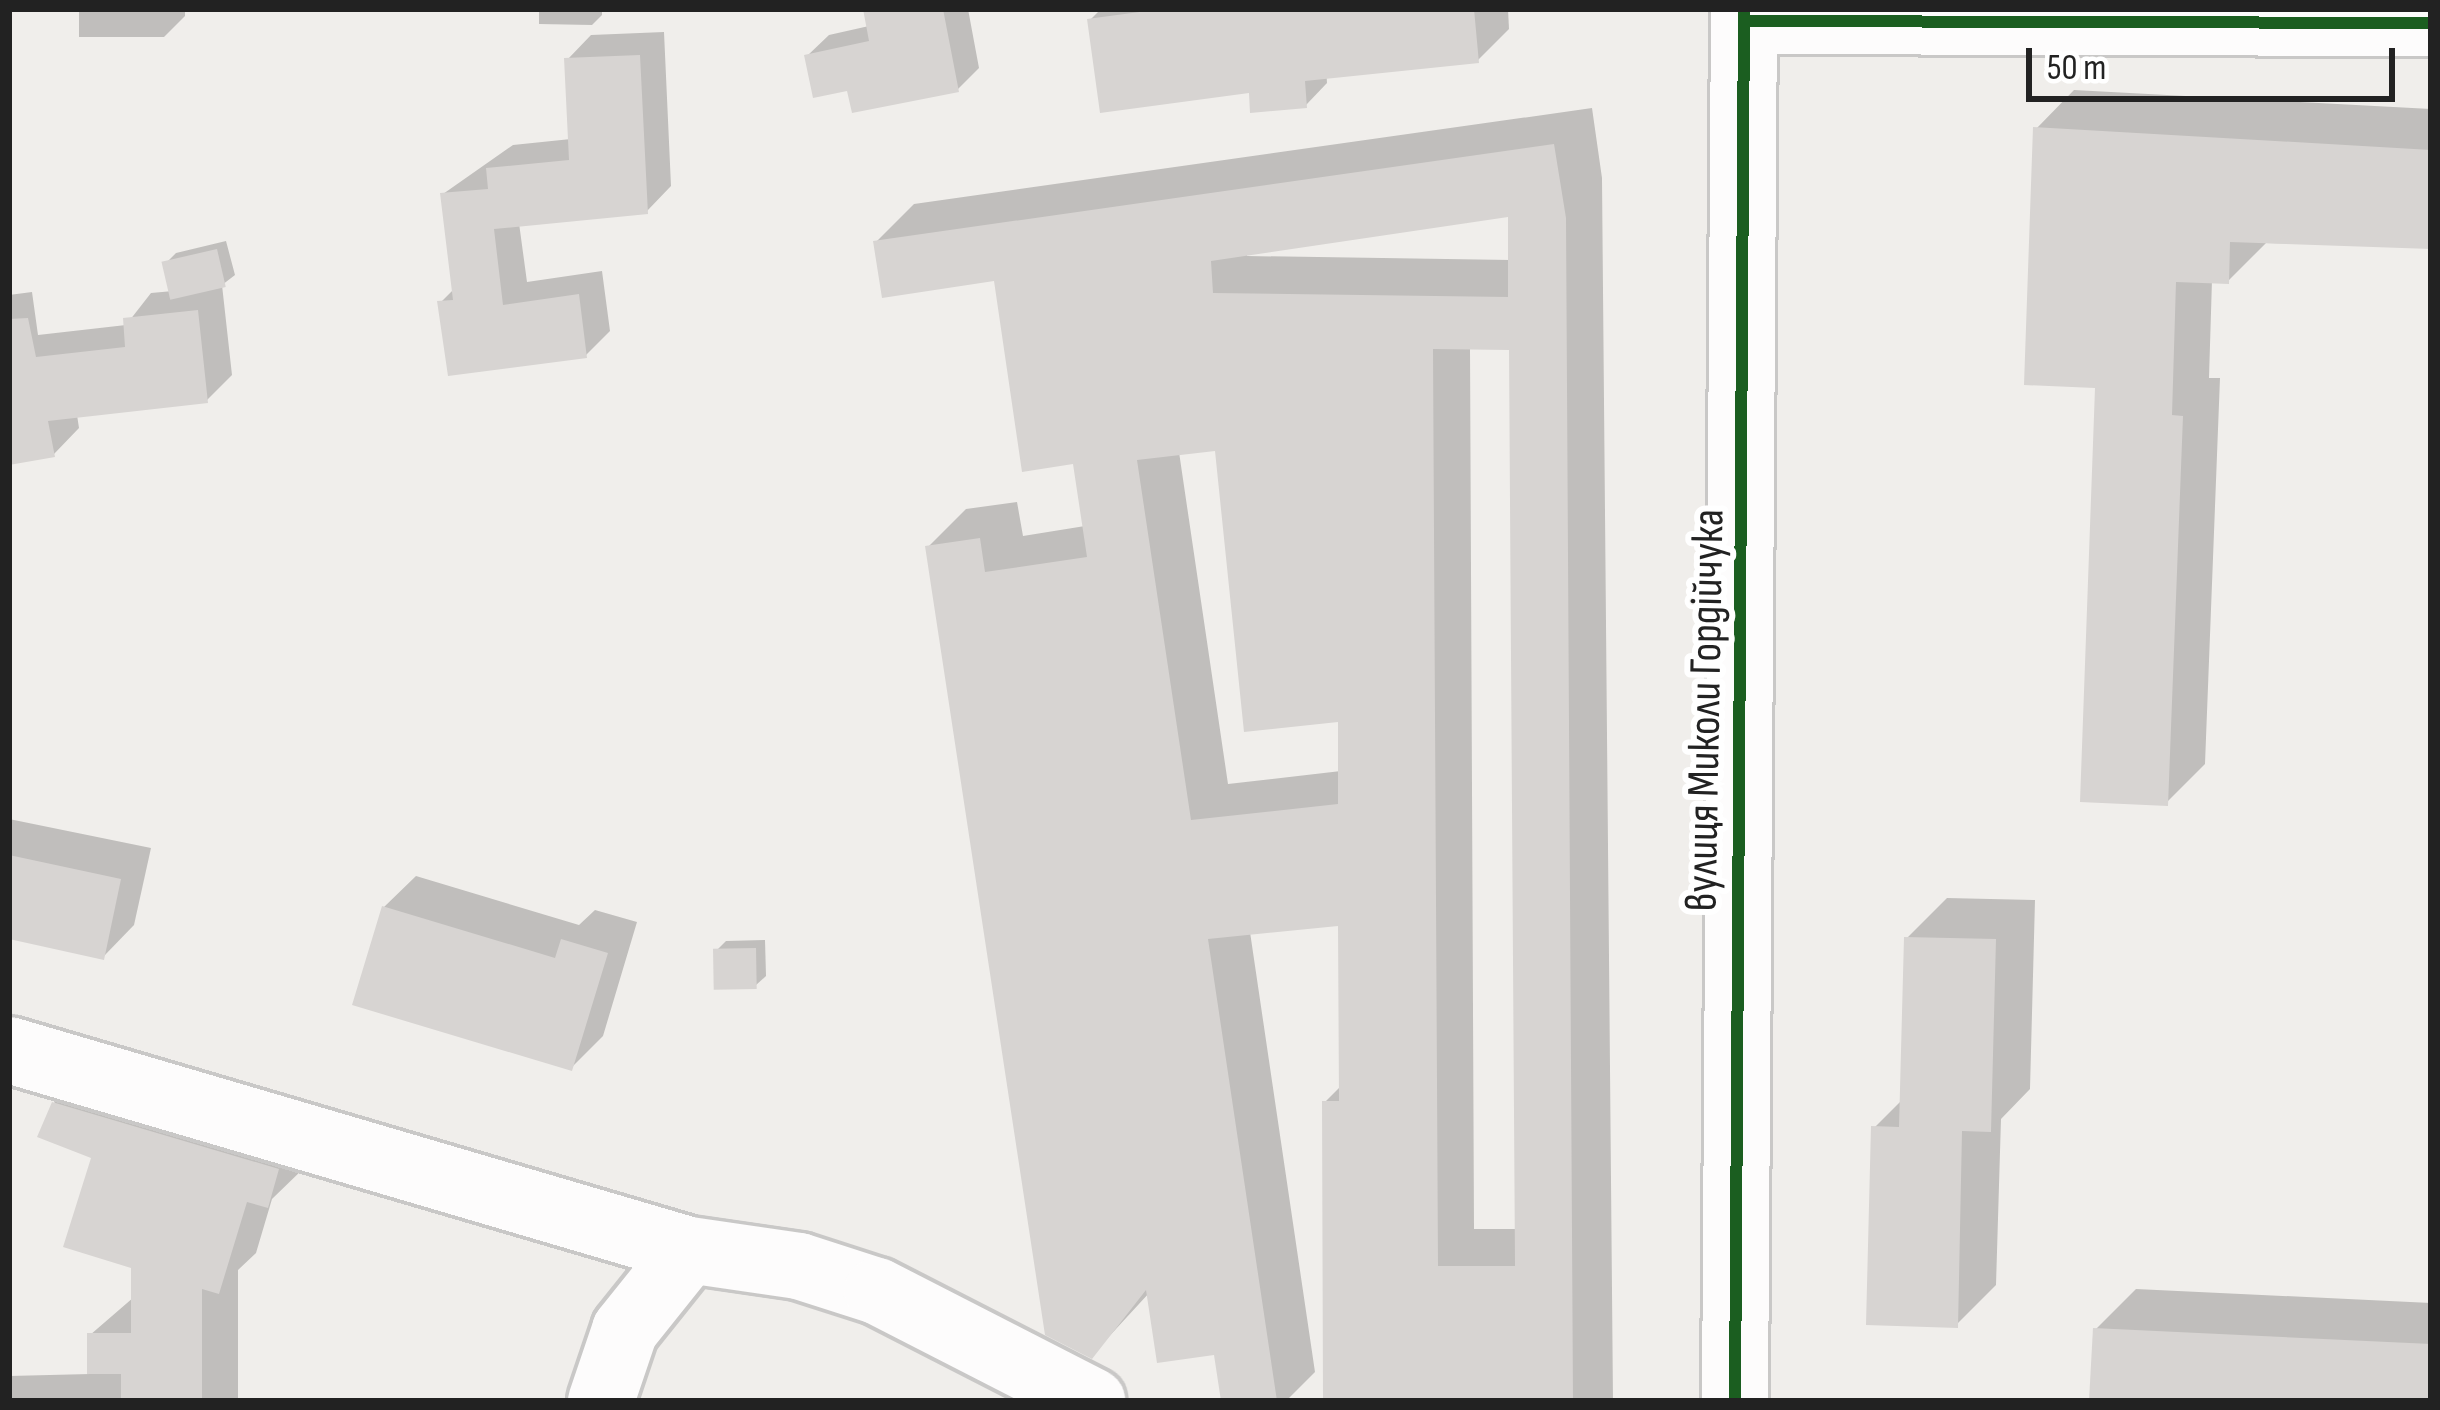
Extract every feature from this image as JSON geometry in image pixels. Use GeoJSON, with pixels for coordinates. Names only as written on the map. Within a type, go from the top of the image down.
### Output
{"type":"FeatureCollection","features":[{"type":"Feature","properties":{"kind":"street"},"geometry":{"type":"LineString","coordinates":[[1746,15],[2431,23]]}},
{"type":"Feature","properties":{"kind":"street","name":"вулиця Миколи Гордійчука"},"geometry":{"type":"LineString","coordinates":[[1736,1401],[1746,15]]}},
{"type":"Feature","properties":{"kind":"street"},"geometry":{"type":"LineString","coordinates":[[9,1051],[689,1250],[799,1266],[877,1291],[1092,1401]]}},
{"type":"Feature","properties":{"kind":"street"},"geometry":{"type":"LineString","coordinates":[[601,1401],[625,1330],[689,1250]]}},
{"type":"Feature","properties":{"kind":"building"},"geometry":{"type":"Polygon","coordinates":[[[863,9],[943,9],[959,92],[852,113],[847,91],[813,98],[804,55],[869,41],[863,9]]]}},
{"type":"Feature","properties":{"kind":"building"},"geometry":{"type":"Polygon","coordinates":[[[1162,9],[1474,9],[1479,63],[1305,81],[1307,108],[1250,113],[1249,93],[1100,113],[1087,19],[1162,9]]]}},
{"type":"Feature","properties":{"kind":"building"},"geometry":{"type":"Polygon","coordinates":[[[640,55],[648,214],[494,229],[503,305],[579,294],[587,358],[448,376],[437,301],[453,300],[440,193],[488,189],[486,168],[569,160],[564,58],[640,55]]]}},
{"type":"Feature","properties":{"kind":"building"},"geometry":{"type":"Polygon","coordinates":[[[2033,127],[2431,150],[2431,249],[2230,242],[2229,284],[2176,282],[2172,415],[2183,416],[2168,806],[2080,802],[2095,388],[2024,385],[2033,127]]]}},
{"type":"Feature","properties":{"kind":"building"},"geometry":{"type":"Polygon","coordinates":[[[1554,144],[1566,218],[1573,1401],[1323,1401],[1322,1101],[1339,1101],[1338,926],[1208,939],[1277,1401],[1221,1401],[1214,1355],[1157,1363],[1146,1290],[1092,1359],[1045,1335],[925,546],[980,538],[985,572],[1087,557],[1073,464],[1022,472],[994,281],[882,298],[873,241],[1554,144]],[[1508,217],[1211,261],[1213,293],[1508,297],[1508,217]],[[1433,349],[1438,1266],[1515,1266],[1509,350],[1433,349]],[[1215,451],[1137,460],[1191,820],[1338,804],[1338,722],[1244,732],[1215,451]]]}},
{"type":"Feature","properties":{"kind":"building"},"geometry":{"type":"Polygon","coordinates":[[[217,249],[226,287],[170,300],[161,262],[217,249]]]}},
{"type":"Feature","properties":{"kind":"building"},"geometry":{"type":"Polygon","coordinates":[[[198,310],[208,403],[48,421],[55,457],[9,465],[9,319],[28,318],[36,357],[125,347],[123,318],[198,310]]]}},
{"type":"Feature","properties":{"kind":"building"},"geometry":{"type":"Polygon","coordinates":[[[9,855],[121,879],[104,960],[9,939],[9,855]]]}},
{"type":"Feature","properties":{"kind":"building"},"geometry":{"type":"Polygon","coordinates":[[[382,906],[555,958],[561,939],[608,953],[572,1071],[352,1005],[382,906]]]}},
{"type":"Feature","properties":{"kind":"building"},"geometry":{"type":"Polygon","coordinates":[[[1904,937],[1996,939],[1991,1132],[1962,1131],[1958,1328],[1866,1325],[1871,1126],[1899,1127],[1904,937]]]}},
{"type":"Feature","properties":{"kind":"building"},"geometry":{"type":"Polygon","coordinates":[[[756,948],[757,989],[714,990],[713,949],[756,948]]]}},
{"type":"Feature","properties":{"kind":"building"},"geometry":{"type":"Polygon","coordinates":[[[52,1102],[279,1169],[268,1208],[247,1202],[219,1294],[202,1289],[202,1401],[121,1401],[121,1374],[87,1374],[87,1333],[131,1333],[131,1268],[63,1247],[91,1158],[37,1137],[52,1102]]]}},
{"type":"Feature","properties":{"kind":"building"},"geometry":{"type":"Polygon","coordinates":[[[2093,1328],[2431,1344],[2431,1401],[2089,1401],[2093,1328]]]}},
{"type":"Feature","properties":{"kind":"cycle path"},"geometry":{"type":"LineString","coordinates":[[1735,1401],[1744,9]]}},
{"type":"Feature","properties":{"kind":"cycle path"},"geometry":{"type":"LineString","coordinates":[[1749,21],[2431,23]]}}]}
